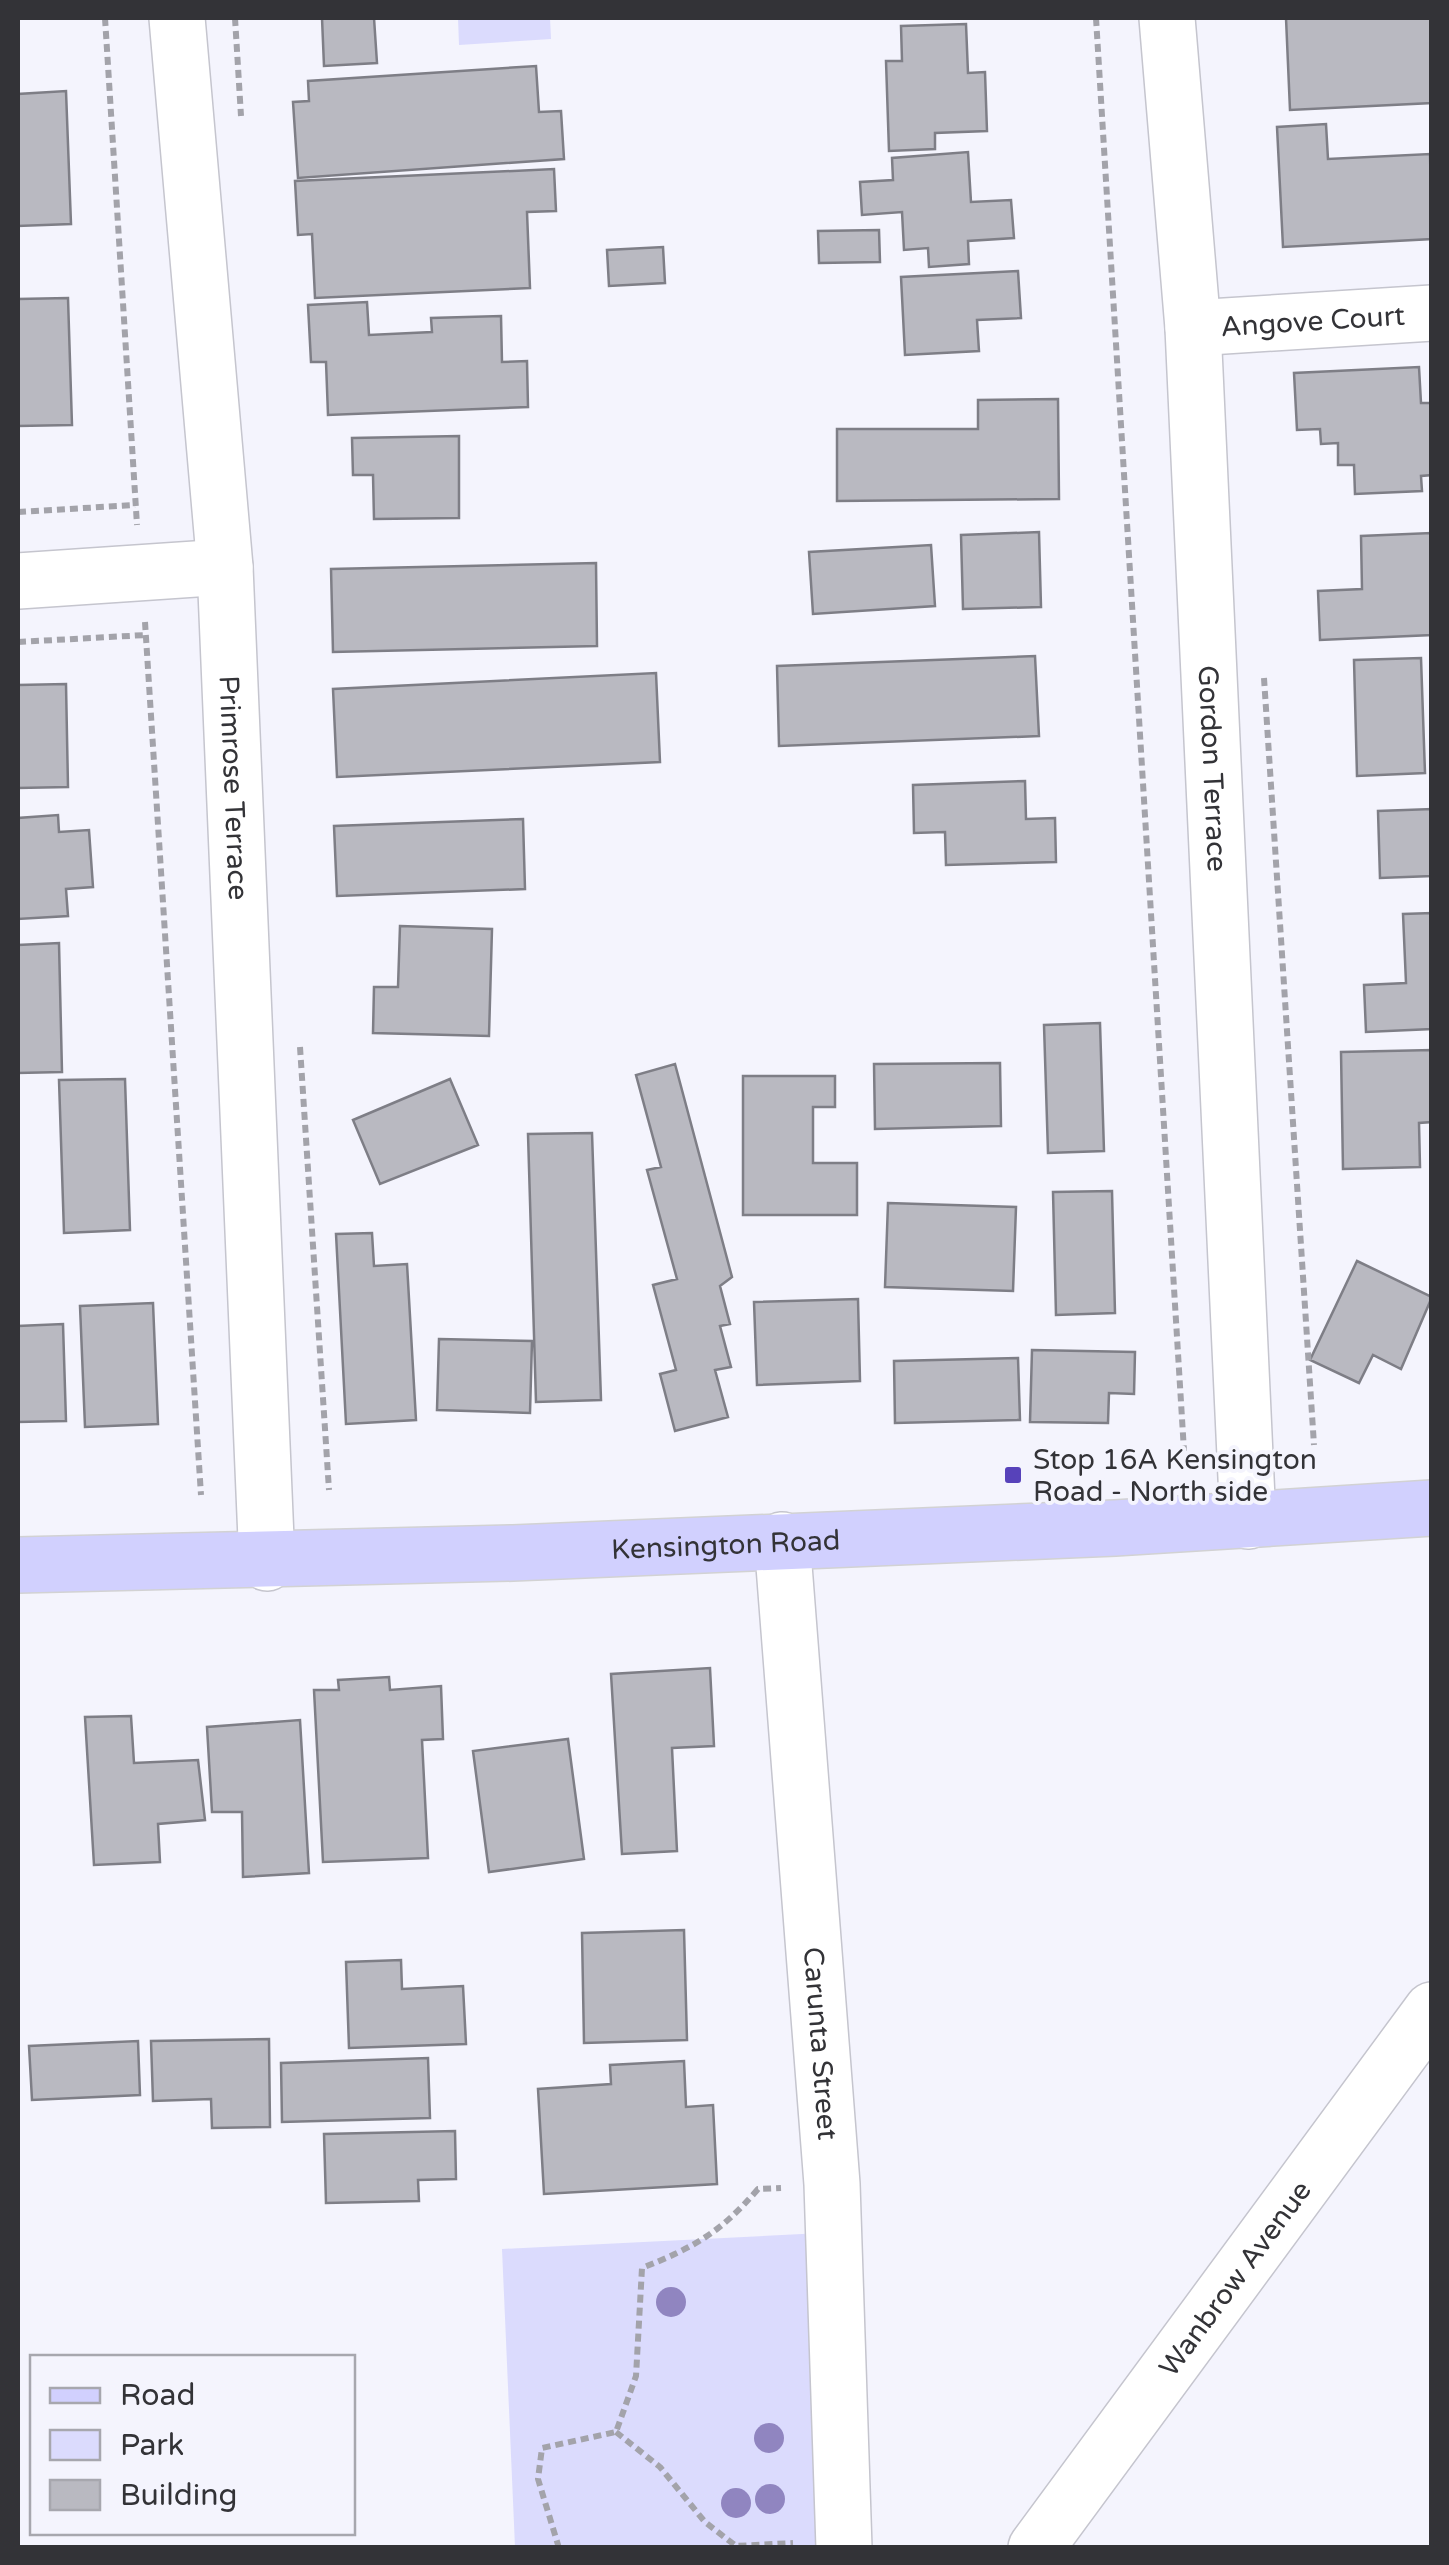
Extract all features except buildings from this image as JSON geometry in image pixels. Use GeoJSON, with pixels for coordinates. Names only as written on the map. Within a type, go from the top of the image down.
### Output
{"type":"FeatureCollection","features":[{"type":"Feature","properties":{"kind":"main road","name":"Kensington Road"},"geometry":{"type":"LineString","coordinates":[[18,1565],[267,1563],[1248,1521],[1432,1508]]}},
{"type":"Feature","properties":{"kind":"street","name":"Primrose Terrace"},"geometry":{"type":"LineString","coordinates":[[178,18],[225,567],[267,1563]]}},
{"type":"Feature","properties":{"kind":"street","name":"Gordon Terrace"},"geometry":{"type":"LineString","coordinates":[[1167,18],[1193,328],[1248,1521]]}},
{"type":"Feature","properties":{"kind":"street","name":"Angove Court"},"geometry":{"type":"LineString","coordinates":[[1193,328],[1432,313]]}},
{"type":"Feature","properties":{"kind":"street"},"geometry":{"type":"LineString","coordinates":[[18,581],[225,567]]}},
{"type":"Feature","properties":{"kind":"street","name":"Carunta Street"},"geometry":{"type":"LineString","coordinates":[[782,1540],[832,2184],[844,2544]]}},
{"type":"Feature","properties":{"kind":"street","name":"Wanbrow Avenue"},"geometry":{"type":"LineString","coordinates":[[1036,2548],[1432,2010]]}},
{"type":"Feature","properties":{"kind":"path"},"geometry":{"type":"LineString","coordinates":[[18,512],[136,505],[104,18]]}},
{"type":"Feature","properties":{"kind":"path"},"geometry":{"type":"LineString","coordinates":[[1096,18],[1184,1451]]}},
{"type":"Feature","properties":{"kind":"path"},"geometry":{"type":"LineString","coordinates":[[18,642],[146,635],[201,1495]]}},
{"type":"Feature","properties":{"kind":"path"},"geometry":{"type":"LineString","coordinates":[[1263,659],[1314,1445]]}},
{"type":"Feature","properties":{"kind":"path"},"geometry":{"type":"LineString","coordinates":[[616,2432],[636,2376],[642,2268],[700,2244],[732,2219],[758,2189],[832,2184]]}},
{"type":"Feature","properties":{"kind":"path"},"geometry":{"type":"LineString","coordinates":[[616,2432],[660,2467],[704,2522],[734,2547],[844,2544]]}},
{"type":"Feature","properties":{"kind":"path"},"geometry":{"type":"LineString","coordinates":[[559,2548],[538,2479],[542,2448],[616,2432]]}},
{"type":"Feature","properties":{"kind":"green space"},"geometry":{"type":"Polygon","coordinates":[[[458,18],[550,18],[551,39],[459,45],[458,18]]]}},
{"type":"Feature","properties":{"kind":"green space"},"geometry":{"type":"Polygon","coordinates":[[[822,2233],[844,2547],[515,2547],[502,2249],[822,2233]]]}},
{"type":"Feature","properties":{"kind":"place","name":"Stop 16A Kensington Road - North side"},"geometry":{"type":"Point","coordinates":[1013,1475]}}]}
